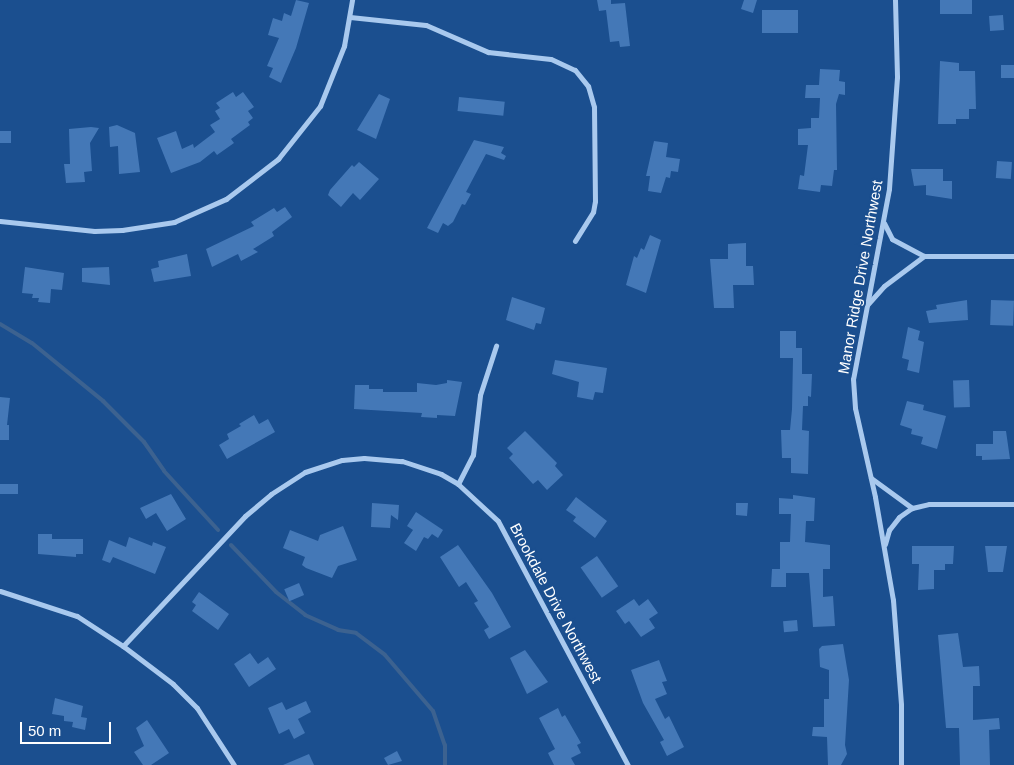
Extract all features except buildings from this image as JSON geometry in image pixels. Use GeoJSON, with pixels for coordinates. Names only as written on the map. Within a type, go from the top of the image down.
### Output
{"type":"FeatureCollection","features":[{"type":"Feature","properties":{"kind":"street"},"geometry":{"type":"LineString","coordinates":[[0,221],[94,230],[122,230],[174,222],[226,200],[278,159],[301,134],[333,79],[350,17],[352,0]]}},
{"type":"Feature","properties":{"kind":"street","name":"Manor Ridge Drive Northwest"},"geometry":{"type":"LineString","coordinates":[[895,0],[896,94],[893,154],[884,223],[866,306],[854,379],[855,408],[885,546],[898,652],[900,765]]}},
{"type":"Feature","properties":{"kind":"street"},"geometry":{"type":"LineString","coordinates":[[350,17],[426,25],[488,52],[551,59],[575,70],[588,86],[594,107],[595,201],[593,212],[574,241]]}},
{"type":"Feature","properties":{"kind":"street"},"geometry":{"type":"LineString","coordinates":[[884,223],[892,239],[924,256],[1014,256]]}},
{"type":"Feature","properties":{"kind":"street"},"geometry":{"type":"LineString","coordinates":[[866,306],[884,286],[924,256]]}},
{"type":"Feature","properties":{"kind":"street"},"geometry":{"type":"LineString","coordinates":[[458,484],[473,455],[480,395],[496,346]]}},
{"type":"Feature","properties":{"kind":"street","name":"Brookdale Drive Northwest"},"geometry":{"type":"LineString","coordinates":[[123,646],[245,516],[305,472],[342,460],[383,458],[421,466],[458,484],[486,507],[508,536],[628,765]]}},
{"type":"Feature","properties":{"kind":"street"},"geometry":{"type":"LineString","coordinates":[[871,478],[912,508]]}},
{"type":"Feature","properties":{"kind":"street"},"geometry":{"type":"LineString","coordinates":[[885,546],[889,530],[899,517],[912,508],[929,504],[1014,504]]}},
{"type":"Feature","properties":{"kind":"street"},"geometry":{"type":"LineString","coordinates":[[0,591],[77,616],[123,646],[173,684],[197,708],[234,765]]}},
{"type":"Feature","properties":{"kind":"waterway"},"geometry":{"type":"LineString","coordinates":[[0,324],[32,343],[103,401],[144,442],[164,471],[218,530]]}},
{"type":"Feature","properties":{"kind":"waterway"},"geometry":{"type":"LineString","coordinates":[[231,545],[276,592],[305,615],[338,630],[356,633],[385,655],[433,711],[445,745],[445,765]]}}]}
